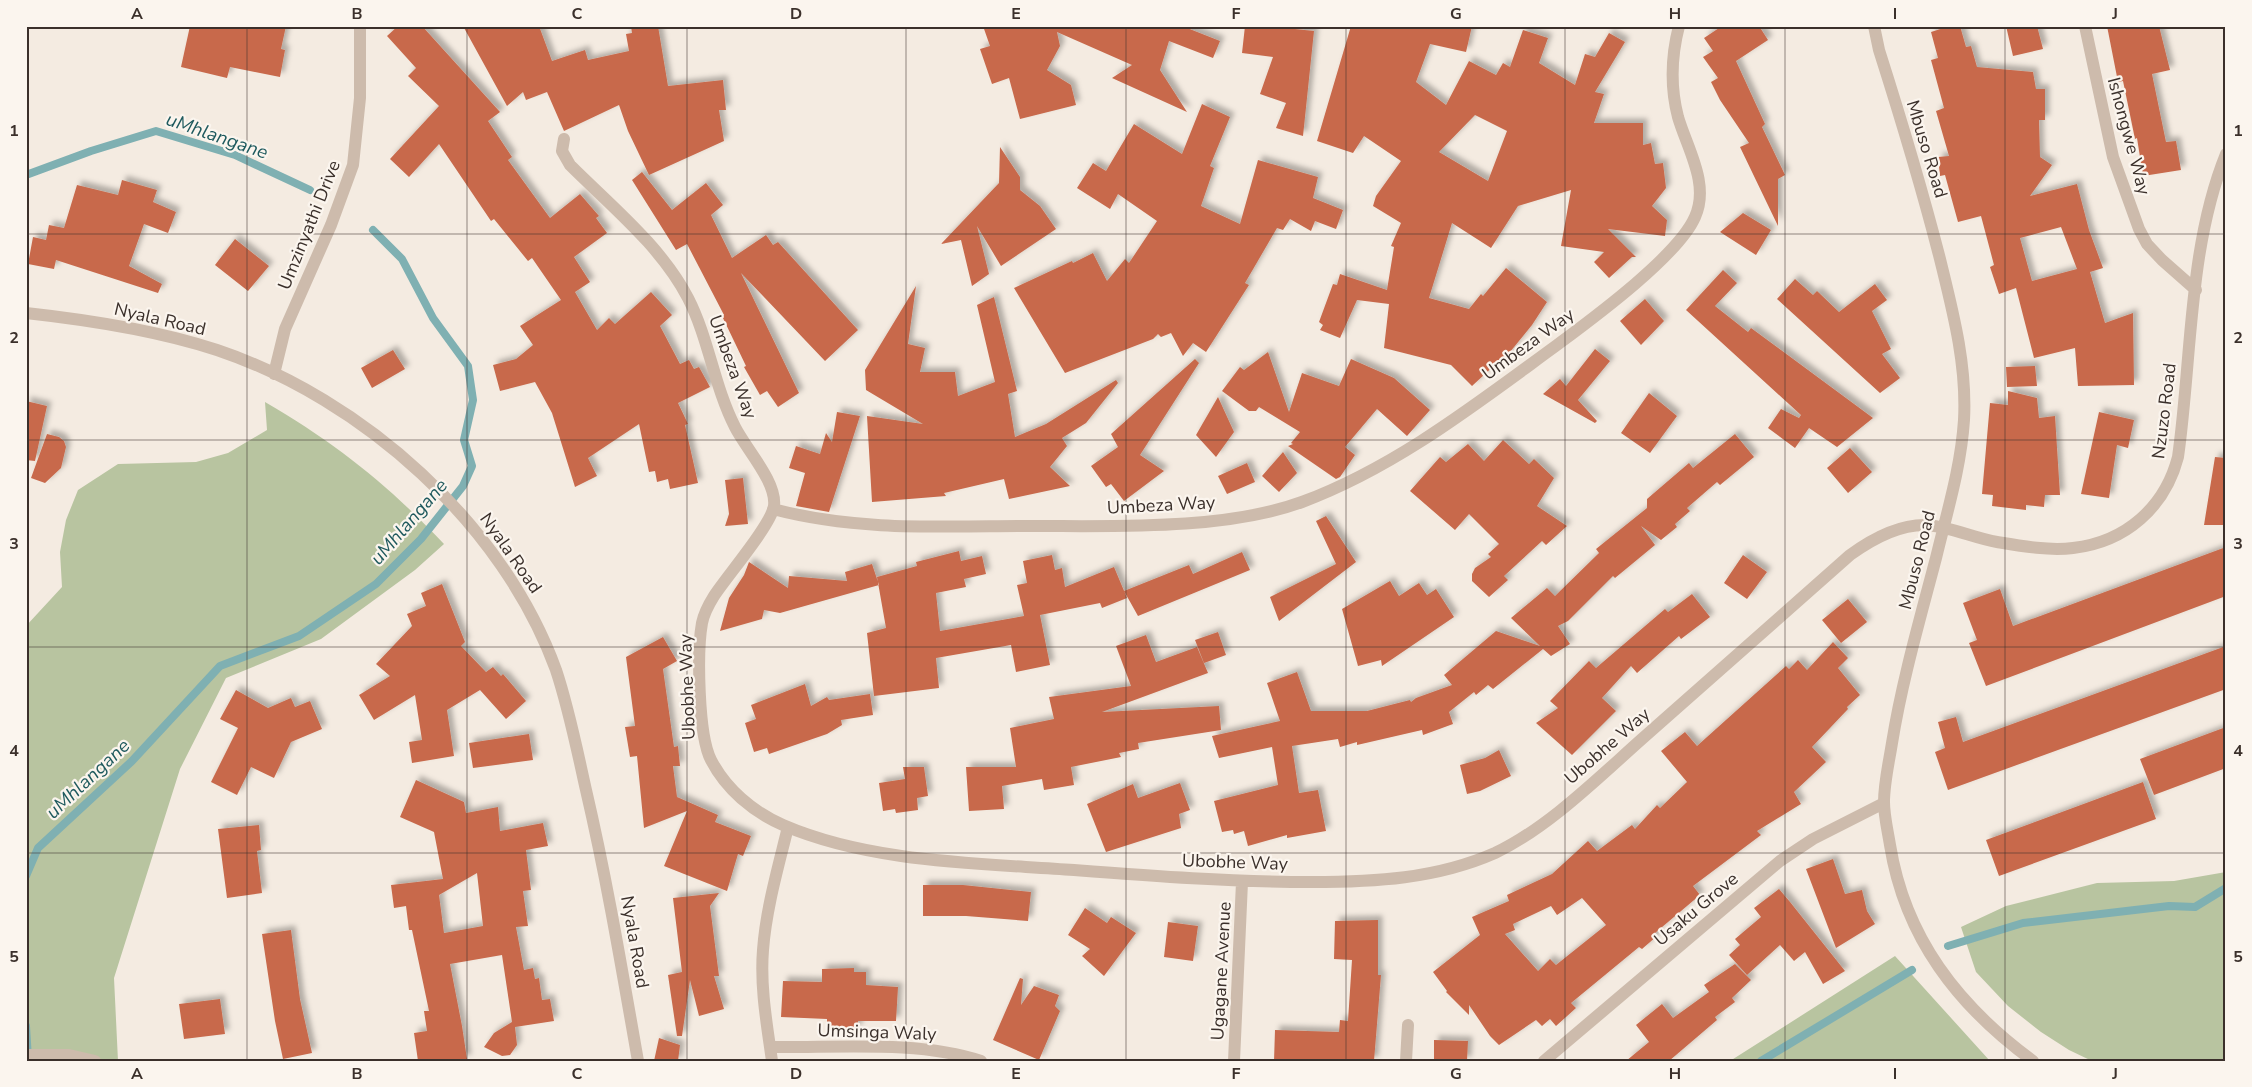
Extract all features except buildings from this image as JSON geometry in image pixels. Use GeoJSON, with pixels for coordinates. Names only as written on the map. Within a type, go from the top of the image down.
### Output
{"type":"FeatureCollection","features":[{"type":"Feature","properties":{"kind":"street","name":"Umzinyathi Drive"},"geometry":{"type":"LineString","coordinates":[[274,374],[285,329],[339,205],[353,165],[360,98],[360,26]]}},
{"type":"Feature","properties":{"kind":"street","name":"Umbeza Way"},"geometry":{"type":"LineString","coordinates":[[564,139],[562,151],[570,165],[667,264],[686,294],[705,338],[731,419],[771,488],[775,502],[773,509],[803,517],[864,526],[1085,526],[1208,521],[1267,512],[1298,504],[1365,474],[1441,429],[1571,335],[1671,250],[1689,229],[1696,215],[1699,198],[1699,183],[1694,162],[1678,117],[1673,88],[1672,63],[1679,26]]}},
{"type":"Feature","properties":{"kind":"street","name":"Mbuso Road"},"geometry":{"type":"LineString","coordinates":[[1874,26],[1879,50],[1929,218],[1958,337],[1964,382],[1964,420],[1954,486],[1897,713],[1884,803],[1894,872],[1906,910],[1942,973],[1972,1007],[2033,1061]]}},
{"type":"Feature","properties":{"kind":"street","name":"Ishongwe Way"},"geometry":{"type":"LineString","coordinates":[[2085,26],[2113,157],[2139,229],[2147,244],[2196,290]]}},
{"type":"Feature","properties":{"kind":"street","name":"Nzuzo Road"},"geometry":{"type":"LineString","coordinates":[[1943,528],[1997,542],[2056,549],[2073,548],[2096,543],[2119,534],[2139,521],[2156,505],[2173,475],[2178,457],[2206,215],[2216,179],[2226,154]]}},
{"type":"Feature","properties":{"kind":"street","name":"Nyala Road"},"geometry":{"type":"LineString","coordinates":[[26,313],[64,317],[150,332],[218,350],[274,374],[327,403],[365,428],[438,488],[473,527],[509,576],[530,613],[564,695],[601,853],[638,1061]]}},
{"type":"Feature","properties":{"kind":"street","name":"Ubobhe Way"},"geometry":{"type":"LineString","coordinates":[[773,509],[764,527],[713,598],[704,615],[700,643],[702,724],[705,744],[710,758],[727,783],[738,796],[753,808],[788,827],[823,840],[891,855],[1242,882],[1380,881],[1430,874],[1462,866],[1500,850],[1533,830],[1583,791],[1850,554],[1868,542],[1896,530],[1926,525],[1943,528]]}},
{"type":"Feature","properties":{"kind":"street","name":"Usaku Grove"},"geometry":{"type":"LineString","coordinates":[[1544,1061],[1780,861],[1813,839],[1884,803]]}},
{"type":"Feature","properties":{"kind":"street"},"geometry":{"type":"LineString","coordinates":[[772,1061],[764,992],[763,952],[766,922],[788,827]]}},
{"type":"Feature","properties":{"kind":"street","name":"Ugagane Avenue"},"geometry":{"type":"LineString","coordinates":[[1234,1061],[1242,882]]}},
{"type":"Feature","properties":{"kind":"street"},"geometry":{"type":"LineString","coordinates":[[1406,1061],[1408,1025]]}},
{"type":"Feature","properties":{"kind":"street","name":"Umsinga Waly"},"geometry":{"type":"LineString","coordinates":[[770,1047],[902,1048],[946,1052],[981,1061]]}},
{"type":"Feature","properties":{"kind":"street"},"geometry":{"type":"LineString","coordinates":[[26,1055],[69,1055],[95,1061]]}},
{"type":"Feature","properties":{"kind":"green space"},"geometry":{"type":"Polygon","coordinates":[[[265,402],[315,433],[360,466],[402,502],[444,544],[415,570],[321,639],[226,678],[180,769],[114,978],[118,1061],[26,1061],[26,626],[62,587],[60,552],[66,520],[78,490],[118,464],[196,462],[228,453],[267,430],[265,402]]]}},
{"type":"Feature","properties":{"kind":"green space"},"geometry":{"type":"Polygon","coordinates":[[[2226,872],[2226,1061],[2092,1061],[2069,1050],[2041,1032],[2008,1006],[1976,972],[1961,927],[2006,906],[2097,883],[2174,881],[2226,872]]]}},
{"type":"Feature","properties":{"kind":"green space"},"geometry":{"type":"Polygon","coordinates":[[[1895,956],[1990,1061],[1730,1061],[1895,956]]]}},
{"type":"Feature","properties":{"kind":"waterway","name":"uMhlangane"},"geometry":{"type":"LineString","coordinates":[[26,175],[91,151],[156,131],[235,155],[310,190]]}},
{"type":"Feature","properties":{"kind":"waterway","name":"uMhlangane"},"geometry":{"type":"LineString","coordinates":[[26,876],[38,848],[132,761],[220,666],[299,636],[376,584],[421,539],[463,486],[472,466],[464,440],[473,400],[468,366],[433,318],[402,259],[373,230]]}},
{"type":"Feature","properties":{"kind":"waterway"},"geometry":{"type":"LineString","coordinates":[[1948,946],[2023,923],[2169,906],[2195,907],[2226,888]]}},
{"type":"Feature","properties":{"kind":"waterway"},"geometry":{"type":"LineString","coordinates":[[1761,1061],[1912,970]]}},
{"type":"Feature","properties":{"kind":"waterway","name":"uMhlangane"},"geometry":{"type":"LineString","coordinates":[[26,1026],[28,1059]]}}]}
